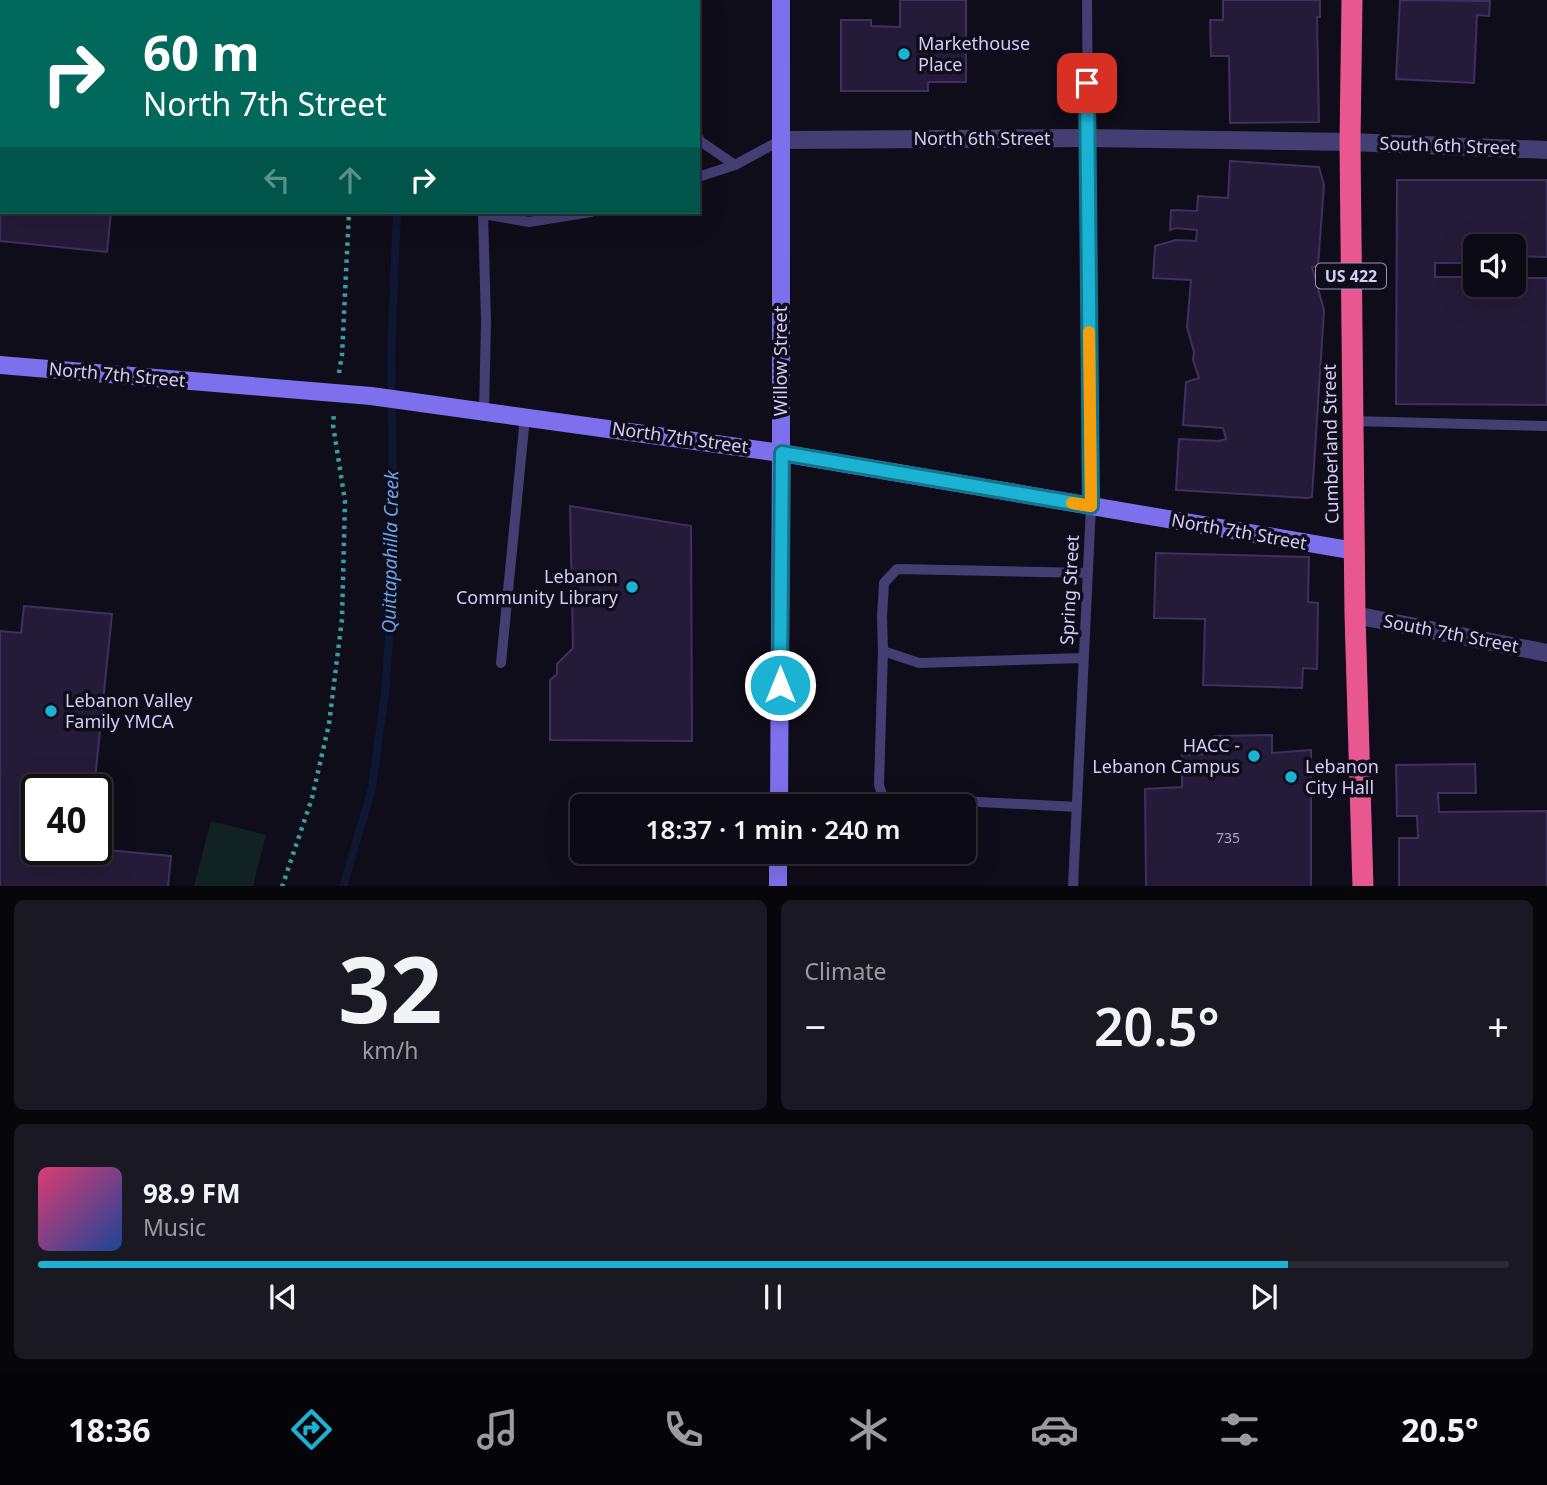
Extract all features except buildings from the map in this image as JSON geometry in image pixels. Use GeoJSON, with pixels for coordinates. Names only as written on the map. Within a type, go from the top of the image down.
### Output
{"type":"FeatureCollection","features":[{"type":"Feature","properties":{"kind":"highway","name":"Cumberland Street"},"geometry":{"type":"LineString","coordinates":[[1352,0],[1350,142],[1354,551],[1363,886]]}},
{"type":"Feature","properties":{"kind":"street","name":"Willow Street"},"geometry":{"type":"LineString","coordinates":[[779,794],[782,453],[781,0]]}},
{"type":"Feature","properties":{"kind":"street","name":"North 6th Street"},"geometry":{"type":"LineString","coordinates":[[781,140],[1088,138],[1350,142]]}},
{"type":"Feature","properties":{"kind":"street","name":"South 6th Street"},"geometry":{"type":"LineString","coordinates":[[1350,142],[1547,150]]}},
{"type":"Feature","properties":{"kind":"street","name":"North 7th Street"},"geometry":{"type":"LineString","coordinates":[[0,365],[419,402],[782,453],[1354,551]]}},
{"type":"Feature","properties":{"kind":"street","name":"South 7th Street"},"geometry":{"type":"LineString","coordinates":[[1355,615],[1547,653]]}},
{"type":"Feature","properties":{"kind":"street"},"geometry":{"type":"LineString","coordinates":[[778,864],[778,886]]}},
{"type":"Feature","properties":{"kind":"lane","name":"Spring Street"},"geometry":{"type":"LineString","coordinates":[[1073,886],[1091,506],[1087,0]]}},
{"type":"Feature","properties":{"kind":"lane"},"geometry":{"type":"LineString","coordinates":[[700,176],[735,165],[781,140]]}},
{"type":"Feature","properties":{"kind":"lane"},"geometry":{"type":"LineString","coordinates":[[700,141],[735,165]]}},
{"type":"Feature","properties":{"kind":"lane"},"geometry":{"type":"LineString","coordinates":[[482,214],[486,322],[484,411]]}},
{"type":"Feature","properties":{"kind":"lane"},"geometry":{"type":"LineString","coordinates":[[487,214],[528,222],[578,214]]}},
{"type":"Feature","properties":{"kind":"lane"},"geometry":{"type":"LineString","coordinates":[[501,663],[525,417]]}},
{"type":"Feature","properties":{"kind":"lane"},"geometry":{"type":"LineString","coordinates":[[1353,421],[1547,426]]}},
{"type":"Feature","properties":{"kind":"lane"},"geometry":{"type":"LineString","coordinates":[[882,794],[879,785],[884,583],[897,569],[1088,573]]}},
{"type":"Feature","properties":{"kind":"lane"},"geometry":{"type":"LineString","coordinates":[[883,651],[919,663],[1084,658]]}},
{"type":"Feature","properties":{"kind":"lane"},"geometry":{"type":"LineString","coordinates":[[976,802],[1077,807]]}},
{"type":"Feature","properties":{"kind":"path"},"geometry":{"type":"LineString","coordinates":[[282,886],[312,798],[329,724],[342,619],[345,501],[333,425],[342,355],[349,214]]}},
{"type":"Feature","properties":{"kind":"shaded area"},"geometry":{"type":"Polygon","coordinates":[[[211,821],[266,835],[253,886],[194,886],[211,821]]]}},
{"type":"Feature","properties":{"kind":"waterway","name":"Quittapahilla Creek"},"geometry":{"type":"LineString","coordinates":[[343,886],[372,788],[386,685],[394,552],[391,354],[397,214]]}},
{"type":"Feature","properties":{"kind":"slow traffic"},"geometry":{"type":"LineString","coordinates":[[1072,503],[1091,506],[1089,332]]}},
{"type":"Feature","properties":{"kind":"place","name":"Markethouse Place"},"geometry":{"type":"Point","coordinates":[904,54]}},
{"type":"Feature","properties":{"kind":"place","name":"Lebanon Community Library"},"geometry":{"type":"Point","coordinates":[632,587]}},
{"type":"Feature","properties":{"kind":"place","name":"Lebanon Valley Family YMCA"},"geometry":{"type":"Point","coordinates":[51,711]}},
{"type":"Feature","properties":{"kind":"place","name":"HACC - Lebanon Campus"},"geometry":{"type":"Point","coordinates":[1254,756]}},
{"type":"Feature","properties":{"kind":"place","name":"Lebanon City Hall"},"geometry":{"type":"Point","coordinates":[1291,777]}},
{"type":"Feature","properties":{"kind":"route"},"geometry":{"type":"LineString","coordinates":[[780,685],[782,453],[1091,506],[1087,83]]}}]}
